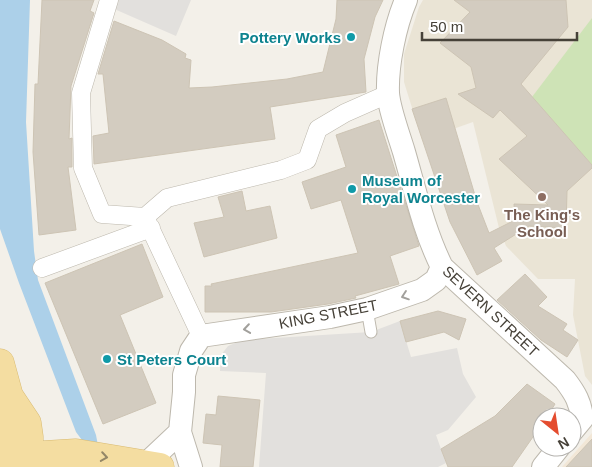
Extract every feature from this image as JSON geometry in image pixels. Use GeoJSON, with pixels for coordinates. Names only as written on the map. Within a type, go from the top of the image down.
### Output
{"type":"FeatureCollection","features":[{"type":"Feature","properties":{"kind":"main road"},"geometry":{"type":"LineString","coordinates":[[0,363],[9,396],[27,423],[19,458],[76,453],[146,464]]}},
{"type":"Feature","properties":{"kind":"street"},"geometry":{"type":"LineString","coordinates":[[109,0],[81,93],[83,168],[102,214],[148,223]]}},
{"type":"Feature","properties":{"kind":"street","name":"SEVERN STREET"},"geometry":{"type":"LineString","coordinates":[[406,0],[398,24],[390,60],[388,94],[425,221],[442,267],[565,380],[576,393],[581,407]]}},
{"type":"Feature","properties":{"kind":"street"},"geometry":{"type":"LineString","coordinates":[[42,268],[148,223],[167,198],[281,170],[307,160],[318,129],[345,113],[388,94]]}},
{"type":"Feature","properties":{"kind":"street"},"geometry":{"type":"LineString","coordinates":[[148,223],[201,336],[191,351],[184,375],[180,432],[191,467]]}},
{"type":"Feature","properties":{"kind":"street","name":"KING STREET"},"geometry":{"type":"LineString","coordinates":[[201,336],[330,317],[367,309],[422,290],[436,280],[442,267]]}},
{"type":"Feature","properties":{"kind":"street"},"geometry":{"type":"LineString","coordinates":[[146,464],[180,432]]}},
{"type":"Feature","properties":{"kind":"street"},"geometry":{"type":"LineString","coordinates":[[543,467],[551,457]]}},
{"type":"Feature","properties":{"kind":"lane"},"geometry":{"type":"LineString","coordinates":[[367,309],[371,332]]}},
{"type":"Feature","properties":{"kind":"shaded area"},"geometry":{"type":"Polygon","coordinates":[[[115,0],[191,0],[176,36],[112,8],[115,0]]]}},
{"type":"Feature","properties":{"kind":"shaded area","name":"The King's School"},"geometry":{"type":"Polygon","coordinates":[[[423,0],[592,0],[592,385],[585,376],[573,315],[575,279],[538,279],[506,246],[499,228],[473,122],[422,140],[404,82],[404,54],[423,0]]]}},
{"type":"Feature","properties":{"kind":"shaded area"},"geometry":{"type":"Polygon","coordinates":[[[400,321],[411,357],[457,348],[463,374],[476,397],[448,430],[436,435],[446,463],[438,467],[259,467],[266,373],[220,371],[221,355],[228,346],[243,340],[371,332],[400,321]]]}},
{"type":"Feature","properties":{"kind":"shaded area"},"geometry":{"type":"Polygon","coordinates":[[[592,433],[592,467],[562,467],[571,457],[582,457],[582,444],[592,433]]]}},
{"type":"Feature","properties":{"kind":"green space"},"geometry":{"type":"Polygon","coordinates":[[[592,18],[592,165],[532,97],[592,18]]]}},
{"type":"Feature","properties":{"kind":"water"},"geometry":{"type":"Polygon","coordinates":[[[0,0],[30,0],[26,122],[34,251],[38,280],[96,435],[102,467],[76,432],[0,229],[0,0]]]}},
{"type":"Feature","properties":{"kind":"building"},"geometry":{"type":"Polygon","coordinates":[[[42,0],[94,0],[90,11],[94,13],[71,86],[69,139],[72,138],[72,167],[68,167],[76,230],[39,235],[33,152],[35,84],[38,84],[42,0]]]}},
{"type":"Feature","properties":{"kind":"building"},"geometry":{"type":"Polygon","coordinates":[[[337,0],[383,0],[375,17],[364,59],[366,92],[270,107],[275,139],[94,164],[93,136],[109,133],[103,74],[98,74],[114,21],[162,40],[186,54],[185,58],[191,60],[189,88],[212,87],[287,79],[323,72],[336,19],[337,0]]]}},
{"type":"Feature","properties":{"kind":"building"},"geometry":{"type":"Polygon","coordinates":[[[454,0],[566,0],[568,27],[521,84],[592,165],[592,168],[567,191],[566,228],[529,226],[494,248],[502,261],[477,275],[450,222],[412,109],[446,98],[477,202],[489,233],[515,220],[514,204],[548,205],[499,159],[527,136],[500,110],[493,118],[458,94],[476,88],[471,67],[440,43],[470,12],[454,0]]]}},
{"type":"Feature","properties":{"kind":"building"},"geometry":{"type":"Polygon","coordinates":[[[379,120],[419,246],[390,256],[399,284],[355,296],[356,298],[328,304],[271,312],[205,312],[205,286],[358,253],[341,200],[311,209],[302,182],[346,167],[336,135],[379,120]]]}},
{"type":"Feature","properties":{"kind":"building"},"geometry":{"type":"Polygon","coordinates":[[[242,191],[246,211],[270,206],[277,238],[204,257],[194,223],[224,217],[218,197],[242,191]]]}},
{"type":"Feature","properties":{"kind":"building","name":"St Peters Court"},"geometry":{"type":"Polygon","coordinates":[[[142,244],[163,297],[120,315],[156,403],[103,424],[45,283],[142,244]]]}},
{"type":"Feature","properties":{"kind":"building"},"geometry":{"type":"Polygon","coordinates":[[[525,274],[547,297],[538,306],[567,324],[563,330],[578,340],[567,357],[541,340],[497,300],[525,274]]]}},
{"type":"Feature","properties":{"kind":"building"},"geometry":{"type":"Polygon","coordinates":[[[438,311],[466,319],[459,340],[444,332],[406,342],[400,321],[438,311]]]}},
{"type":"Feature","properties":{"kind":"building"},"geometry":{"type":"Polygon","coordinates":[[[527,384],[555,404],[553,407],[532,407],[532,438],[512,467],[448,467],[441,449],[495,416],[527,384]]]}},
{"type":"Feature","properties":{"kind":"building"},"geometry":{"type":"Polygon","coordinates":[[[218,396],[260,400],[253,467],[220,467],[222,445],[203,443],[206,414],[216,415],[218,396]]]}},
{"type":"Feature","properties":{"kind":"building"},"geometry":{"type":"Polygon","coordinates":[[[592,439],[592,467],[566,467],[575,457],[582,457],[582,450],[592,439]]]}},
{"type":"Feature","properties":{"kind":"place","name":"Pottery Works"},"geometry":{"type":"Point","coordinates":[351,37]}},
{"type":"Feature","properties":{"kind":"place","name":"Museum of Royal Worcester"},"geometry":{"type":"Point","coordinates":[352,189]}},
{"type":"Feature","properties":{"kind":"place","name":"The King's School"},"geometry":{"type":"Point","coordinates":[542,197]}},
{"type":"Feature","properties":{"kind":"place","name":"St Peters Court"},"geometry":{"type":"Point","coordinates":[107,359]}}]}
